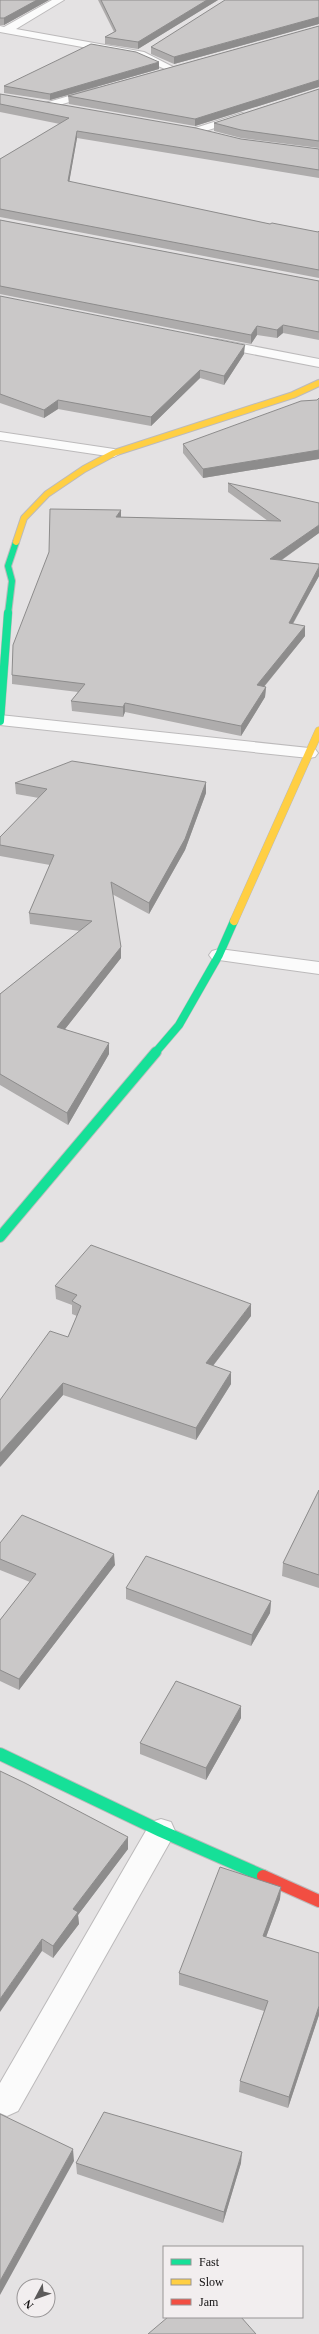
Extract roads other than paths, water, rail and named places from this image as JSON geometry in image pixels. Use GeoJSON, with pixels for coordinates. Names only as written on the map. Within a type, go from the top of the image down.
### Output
{"type":"FeatureCollection","features":[{"type":"Feature","properties":{"kind":"street"},"geometry":{"type":"LineString","coordinates":[[3,30],[59,0]]}},
{"type":"Feature","properties":{"kind":"street"},"geometry":{"type":"LineString","coordinates":[[3,30],[140,54],[176,68],[156,74]]}},
{"type":"Feature","properties":{"kind":"street"},"geometry":{"type":"LineString","coordinates":[[140,54],[154,45]]}},
{"type":"Feature","properties":{"kind":"street"},"geometry":{"type":"LineString","coordinates":[[49,105],[110,87]]}},
{"type":"Feature","properties":{"kind":"street"},"geometry":{"type":"LineString","coordinates":[[36,102],[72,109]]}},
{"type":"Feature","properties":{"kind":"street"},"geometry":{"type":"LineString","coordinates":[[214,136],[192,130],[254,112]]}},
{"type":"Feature","properties":{"kind":"street"},"geometry":{"type":"LineString","coordinates":[[202,340],[319,363]]}},
{"type":"Feature","properties":{"kind":"street"},"geometry":{"type":"LineString","coordinates":[[309,753],[0,720],[5,641],[12,580],[4,566],[24,518],[47,494],[84,469],[114,453],[293,395],[319,383]]}},
{"type":"Feature","properties":{"kind":"street"},"geometry":{"type":"LineString","coordinates":[[0,436],[114,453]]}},
{"type":"Feature","properties":{"kind":"street"},"geometry":{"type":"LineString","coordinates":[[0,1237],[179,1026],[219,956],[319,731]]}},
{"type":"Feature","properties":{"kind":"street"},"geometry":{"type":"LineString","coordinates":[[219,956],[319,968]]}},
{"type":"Feature","properties":{"kind":"street"},"geometry":{"type":"LineString","coordinates":[[0,1754],[162,1831],[319,1901]]}},
{"type":"Feature","properties":{"kind":"street"},"geometry":{"type":"LineString","coordinates":[[7,2101],[162,1831]]}}]}
